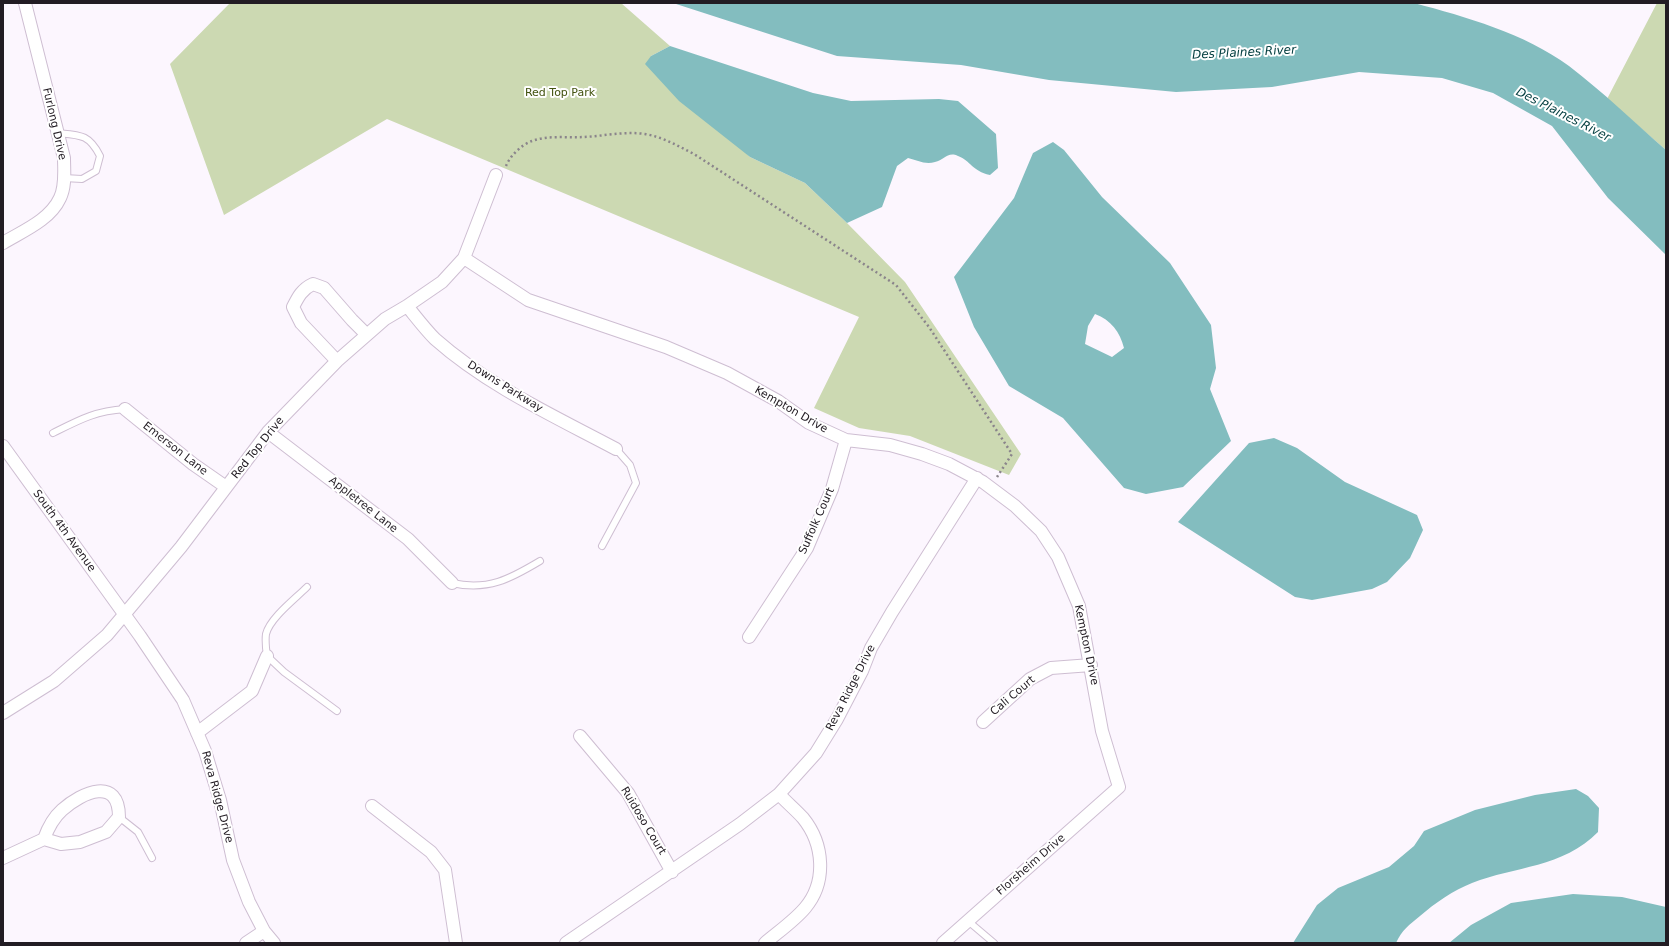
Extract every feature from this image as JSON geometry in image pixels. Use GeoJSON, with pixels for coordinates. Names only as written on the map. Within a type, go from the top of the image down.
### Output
{"type":"FeatureCollection","features":[{"type":"Feature","properties":{"kind":"street","name":"Furlong Drive"},"geometry":{"type":"LineString","coordinates":[[3,243],[48,214],[61,197],[64,178],[64,158],[25,3]]}},
{"type":"Feature","properties":{"kind":"street","name":"Red Top Drive"},"geometry":{"type":"LineString","coordinates":[[3,712],[54,681],[107,635],[181,547],[268,432],[337,361],[366,334],[385,319],[442,282],[464,258],[496,175]]}},
{"type":"Feature","properties":{"kind":"street","name":"Kempton Drive"},"geometry":{"type":"LineString","coordinates":[[464,258],[528,300],[666,347],[727,373],[778,401],[809,423],[846,440],[890,445],[950,464],[977,478],[1014,506],[1041,531],[1058,557],[1079,606],[1102,731],[1120,787]]}},
{"type":"Feature","properties":{"kind":"street"},"geometry":{"type":"LineString","coordinates":[[337,361],[301,323],[293,308],[299,295],[306,287],[313,284],[324,288],[366,334]]}},
{"type":"Feature","properties":{"kind":"street","name":"Downs Parkway"},"geometry":{"type":"LineString","coordinates":[[407,306],[434,338],[472,368],[517,397],[616,449]]}},
{"type":"Feature","properties":{"kind":"street","name":"Emerson Lane"},"geometry":{"type":"LineString","coordinates":[[125,409],[193,464],[226,488]]}},
{"type":"Feature","properties":{"kind":"street","name":"Appletree Lane"},"geometry":{"type":"LineString","coordinates":[[268,432],[408,539],[452,583]]}},
{"type":"Feature","properties":{"kind":"street","name":"Suffolk Court"},"geometry":{"type":"LineString","coordinates":[[749,637],[807,548],[832,489],[846,440]]}},
{"type":"Feature","properties":{"kind":"street","name":"South 4th Avenue"},"geometry":{"type":"LineString","coordinates":[[3,446],[124,615]]}},
{"type":"Feature","properties":{"kind":"street","name":"Reva Ridge Drive"},"geometry":{"type":"LineString","coordinates":[[566,943],[672,872],[779,794],[816,753],[834,725],[872,648],[892,612],[977,478]]}},
{"type":"Feature","properties":{"kind":"street","name":"Reva Ridge Drive"},"geometry":{"type":"LineString","coordinates":[[124,615],[183,700],[205,751],[220,800],[233,860],[249,902],[264,931],[274,943]]}},
{"type":"Feature","properties":{"kind":"street"},"geometry":{"type":"LineString","coordinates":[[197,733],[252,692],[267,656]]}},
{"type":"Feature","properties":{"kind":"street","name":"Cali Court"},"geometry":{"type":"LineString","coordinates":[[983,722],[1030,679],[1051,668],[1091,665]]}},
{"type":"Feature","properties":{"kind":"street","name":"Ruidoso Court"},"geometry":{"type":"LineString","coordinates":[[580,736],[628,793],[672,872]]}},
{"type":"Feature","properties":{"kind":"street","name":"Florsheim Drive"},"geometry":{"type":"LineString","coordinates":[[943,943],[1120,787]]}},
{"type":"Feature","properties":{"kind":"street"},"geometry":{"type":"LineString","coordinates":[[3,858],[44,839],[61,844],[80,842],[106,832],[119,817],[119,805],[114,797],[104,791],[93,792],[78,798],[61,810],[51,823],[44,839]]}},
{"type":"Feature","properties":{"kind":"street"},"geometry":{"type":"LineString","coordinates":[[765,943],[804,909],[816,892],[820,869],[818,845],[803,819],[779,794]]}},
{"type":"Feature","properties":{"kind":"street"},"geometry":{"type":"LineString","coordinates":[[372,806],[431,852],[445,870],[456,943]]}},
{"type":"Feature","properties":{"kind":"street"},"geometry":{"type":"LineString","coordinates":[[246,943],[264,931]]}},
{"type":"Feature","properties":{"kind":"lane"},"geometry":{"type":"LineString","coordinates":[[57,133],[80,135],[93,142],[100,156],[96,171],[82,179],[64,178]]}},
{"type":"Feature","properties":{"kind":"lane"},"geometry":{"type":"LineString","coordinates":[[53,433],[89,415],[106,410],[125,409]]}},
{"type":"Feature","properties":{"kind":"lane"},"geometry":{"type":"LineString","coordinates":[[602,546],[636,483],[630,465],[616,449]]}},
{"type":"Feature","properties":{"kind":"lane"},"geometry":{"type":"LineString","coordinates":[[452,583],[469,587],[496,583],[522,572],[540,561]]}},
{"type":"Feature","properties":{"kind":"lane"},"geometry":{"type":"LineString","coordinates":[[307,587],[274,619],[268,629],[266,636],[267,656],[284,672],[337,710]]}},
{"type":"Feature","properties":{"kind":"lane"},"geometry":{"type":"LineString","coordinates":[[119,817],[138,832],[152,858]]}},
{"type":"Feature","properties":{"kind":"lane"},"geometry":{"type":"LineString","coordinates":[[968,921],[994,943]]}},
{"type":"Feature","properties":{"kind":"path"},"geometry":{"type":"LineString","coordinates":[[496,175],[502,177],[507,163],[516,151],[530,141],[545,138],[585,137],[624,132],[645,134],[668,141],[694,154],[896,285],[929,328],[1012,454],[996,479]]}},
{"type":"Feature","properties":{"kind":"green space","name":"Red Top Park"},"geometry":{"type":"Polygon","coordinates":[[[230,3],[621,3],[670,46],[651,56],[750,157],[805,183],[905,282],[1021,454],[1009,475],[910,436],[859,428],[814,408],[859,317],[387,119],[224,215],[170,64],[230,3]]]}},
{"type":"Feature","properties":{"kind":"green space"},"geometry":{"type":"Polygon","coordinates":[[[1657,3],[1666,3],[1666,150],[1607,99],[1657,3]]]}},
{"type":"Feature","properties":{"kind":"water","name":"Des Plaines River"},"geometry":{"type":"Polygon","coordinates":[[[673,3],[1414,3],[1494,27],[1552,54],[1594,86],[1666,150],[1666,255],[1608,198],[1552,126],[1493,93],[1442,78],[1359,72],[1272,87],[1176,92],[1049,80],[961,65],[837,56],[673,3]]]}},
{"type":"Feature","properties":{"kind":"water"},"geometry":{"type":"Polygon","coordinates":[[[670,46],[813,93],[851,101],[939,99],[958,101],[996,134],[998,168],[990,175],[975,169],[962,158],[955,155],[949,155],[931,163],[924,163],[908,158],[897,166],[882,207],[847,223],[805,183],[750,157],[679,101],[645,64],[651,56],[670,46]]]}},
{"type":"Feature","properties":{"kind":"water"},"geometry":{"type":"Polygon","coordinates":[[[1053,142],[1064,150],[1102,197],[1170,263],[1211,325],[1216,368],[1210,389],[1231,441],[1183,487],[1146,494],[1124,488],[1063,418],[1009,386],[974,327],[954,277],[1014,198],[1033,153],[1053,142]],[[1095,314],[1088,326],[1085,344],[1112,357],[1124,348],[1114,327],[1095,314]]]}},
{"type":"Feature","properties":{"kind":"water"},"geometry":{"type":"Polygon","coordinates":[[[1274,438],[1297,448],[1345,482],[1417,515],[1423,530],[1410,558],[1387,582],[1372,589],[1312,600],[1295,597],[1178,522],[1249,443],[1274,438]]]}},
{"type":"Feature","properties":{"kind":"water"},"geometry":{"type":"Polygon","coordinates":[[[1576,789],[1588,796],[1599,808],[1598,832],[1570,853],[1538,865],[1488,877],[1458,889],[1412,922],[1403,931],[1396,943],[1293,943],[1317,905],[1338,888],[1389,867],[1414,846],[1424,831],[1475,810],[1535,795],[1576,789]]]}},
{"type":"Feature","properties":{"kind":"water"},"geometry":{"type":"Polygon","coordinates":[[[1573,894],[1622,897],[1666,907],[1666,943],[1449,943],[1471,925],[1511,903],[1573,894]]]}}]}
